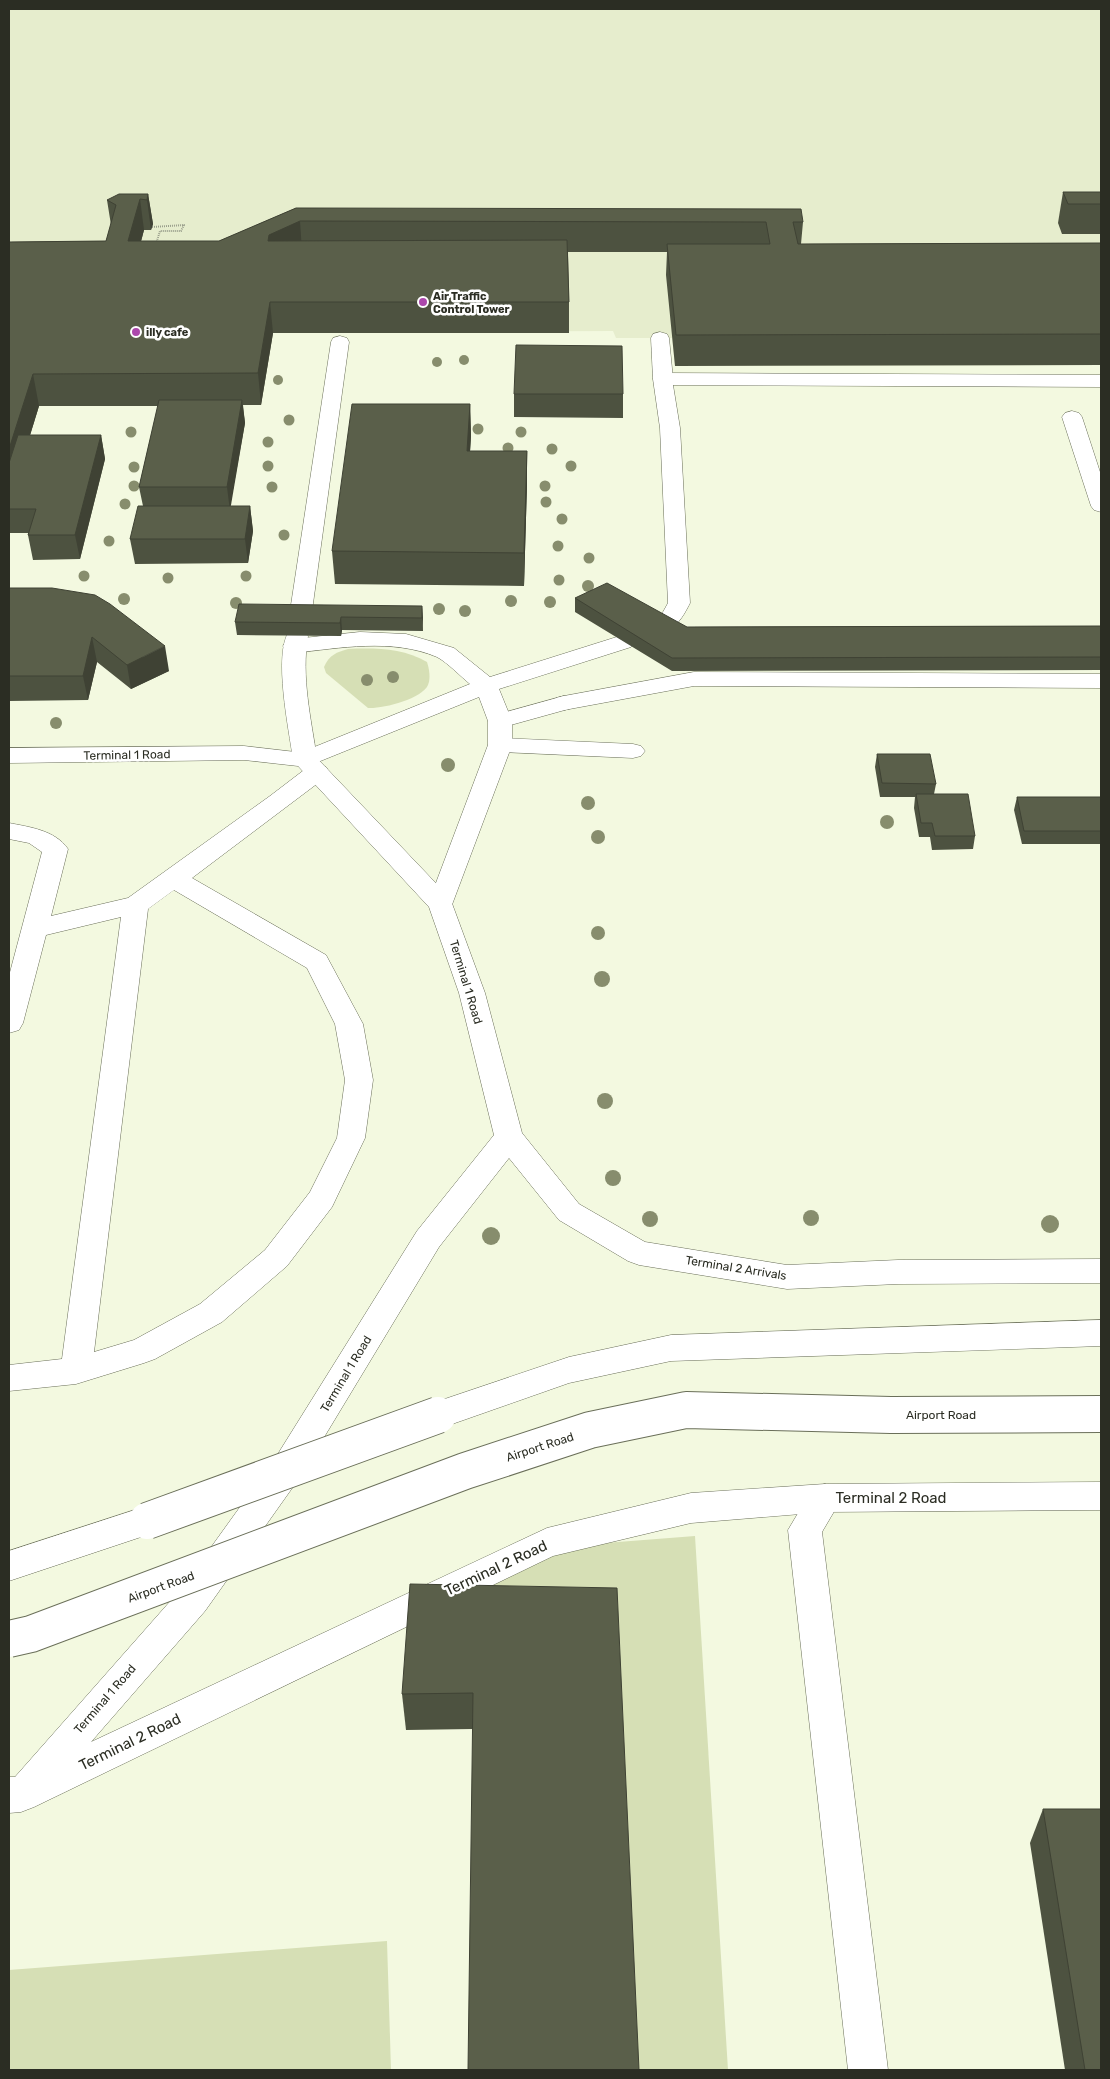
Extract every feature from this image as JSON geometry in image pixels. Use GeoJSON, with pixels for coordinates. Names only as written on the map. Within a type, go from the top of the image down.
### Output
{"type":"FeatureCollection","features":[{"type":"Feature","properties":{"kind":"street"},"geometry":{"type":"LineString","coordinates":[[660,338],[663,379],[670,428],[679,603],[672,616],[660,626]]}},
{"type":"Feature","properties":{"kind":"street"},"geometry":{"type":"LineString","coordinates":[[297,633],[406,641],[446,653],[486,686],[500,721],[500,745],[441,904],[311,766],[295,681],[297,633],[340,342]]}},
{"type":"Feature","properties":{"kind":"street"},"geometry":{"type":"LineString","coordinates":[[663,379],[1101,381]]}},
{"type":"Feature","properties":{"kind":"street"},"geometry":{"type":"LineString","coordinates":[[1072,417],[1101,506]]}},
{"type":"Feature","properties":{"kind":"street"},"geometry":{"type":"LineString","coordinates":[[35,930],[136,904],[279,802],[311,766],[486,686],[623,642]]}},
{"type":"Feature","properties":{"kind":"street"},"geometry":{"type":"LineString","coordinates":[[500,721],[564,703],[694,680],[1101,681]]}},
{"type":"Feature","properties":{"kind":"street"},"geometry":{"type":"LineString","coordinates":[[500,745],[633,751]]}},
{"type":"Feature","properties":{"kind":"street","name":"Terminal 1 Road"},"geometry":{"type":"LineString","coordinates":[[9,756],[244,753],[311,766]]}},
{"type":"Feature","properties":{"kind":"street"},"geometry":{"type":"LineString","coordinates":[[9,831],[37,837],[55,849],[9,1023]]}},
{"type":"Feature","properties":{"kind":"street"},"geometry":{"type":"LineString","coordinates":[[9,1378],[76,1371],[144,1350],[203,1317],[276,1258],[322,1199],[351,1138],[359,1080],[349,1024],[317,962],[209,898],[172,880]]}},
{"type":"Feature","properties":{"kind":"street"},"geometry":{"type":"LineString","coordinates":[[76,1371],[136,904]]}},
{"type":"Feature","properties":{"kind":"street","name":"Terminal 1 Road"},"geometry":{"type":"LineString","coordinates":[[15,1794],[193,1600],[288,1467],[428,1239],[509,1137],[472,992],[441,904]]}},
{"type":"Feature","properties":{"kind":"street","name":"Terminal 2 Arrivals"},"geometry":{"type":"LineString","coordinates":[[509,1137],[569,1212],[639,1253],[787,1277],[898,1272],[1101,1271]]}},
{"type":"Feature","properties":{"kind":"street"},"geometry":{"type":"LineString","coordinates":[[9,1566],[147,1520],[569,1370],[671,1348],[1101,1333]]}},
{"type":"Feature","properties":{"kind":"street","name":"Airport Road"},"geometry":{"type":"LineString","coordinates":[[9,1639],[31,1634],[153,1590],[465,1471],[590,1430],[686,1410],[891,1415],[1101,1414]]}},
{"type":"Feature","properties":{"kind":"street","name":"Terminal 2 Road"},"geometry":{"type":"LineString","coordinates":[[15,1794],[547,1543],[692,1508],[825,1498],[1101,1496]]}},
{"type":"Feature","properties":{"kind":"street"},"geometry":{"type":"LineString","coordinates":[[825,1498],[805,1530],[868,2070]]}},
{"type":"Feature","properties":{"kind":"path"},"geometry":{"type":"LineString","coordinates":[[152,227],[184,225],[181,231],[160,231],[156,244]]}},
{"type":"Feature","properties":{"kind":"shaded area"},"geometry":{"type":"Polygon","coordinates":[[[9,9],[1101,9],[1101,365],[675,366],[672,338],[616,338],[613,331],[273,333],[261,405],[39,406],[9,503],[9,9]]]}},
{"type":"Feature","properties":{"kind":"shaded area"},"geometry":{"type":"Polygon","coordinates":[[[348,649],[399,651],[418,657],[427,662],[430,676],[428,685],[418,695],[410,699],[392,705],[368,708],[326,673],[324,667],[328,660],[337,653],[348,649]]]}},
{"type":"Feature","properties":{"kind":"shaded area"},"geometry":{"type":"Polygon","coordinates":[[[695,1536],[728,2070],[636,2070],[416,1601],[541,1548],[695,1536]]]}},
{"type":"Feature","properties":{"kind":"shaded area"},"geometry":{"type":"Polygon","coordinates":[[[387,1941],[391,2070],[9,2070],[9,1970],[387,1941]]]}},
{"type":"Feature","properties":{"kind":"building"},"geometry":{"type":"Polygon","coordinates":[[[1063,192],[1101,192],[1101,204],[1068,204],[1063,192]]]}},
{"type":"Feature","properties":{"kind":"building"},"geometry":{"type":"Polygon","coordinates":[[[119,194],[148,194],[147,200],[140,199],[128,241],[219,241],[296,208],[801,209],[803,222],[793,222],[798,244],[1101,243],[1101,334],[676,335],[667,244],[770,244],[766,222],[300,221],[269,235],[268,241],[567,240],[569,302],[270,302],[258,373],[33,374],[9,449],[9,242],[106,241],[116,205],[107,200],[119,194]]]}},
{"type":"Feature","properties":{"kind":"building"},"geometry":{"type":"Polygon","coordinates":[[[516,345],[622,346],[623,394],[514,394],[516,345]]]}},
{"type":"Feature","properties":{"kind":"building"},"geometry":{"type":"Polygon","coordinates":[[[159,400],[242,400],[227,487],[139,487],[159,400]]]}},
{"type":"Feature","properties":{"kind":"building"},"geometry":{"type":"Polygon","coordinates":[[[352,404],[470,404],[467,451],[527,451],[524,553],[332,551],[352,404]]]}},
{"type":"Feature","properties":{"kind":"building"},"geometry":{"type":"Polygon","coordinates":[[[18,435],[101,435],[75,535],[28,535],[36,509],[9,509],[9,463],[18,435]]]}},
{"type":"Feature","properties":{"kind":"building"},"geometry":{"type":"Polygon","coordinates":[[[138,506],[250,506],[245,539],[130,539],[138,506]]]}},
{"type":"Feature","properties":{"kind":"building"},"geometry":{"type":"Polygon","coordinates":[[[607,583],[687,627],[1101,626],[1101,657],[672,658],[575,598],[607,583]]]}},
{"type":"Feature","properties":{"kind":"building"},"geometry":{"type":"Polygon","coordinates":[[[9,588],[52,588],[95,595],[110,604],[165,646],[127,665],[92,637],[83,676],[9,676],[9,588]]]}},
{"type":"Feature","properties":{"kind":"building"},"geometry":{"type":"Polygon","coordinates":[[[239,604],[422,606],[422,618],[341,617],[340,623],[235,622],[239,604]]]}},
{"type":"Feature","properties":{"kind":"building"},"geometry":{"type":"Polygon","coordinates":[[[877,754],[930,754],[936,784],[882,783],[877,754]]]}},
{"type":"Feature","properties":{"kind":"building"},"geometry":{"type":"Polygon","coordinates":[[[916,794],[968,794],[975,836],[935,836],[932,823],[921,823],[916,794]]]}},
{"type":"Feature","properties":{"kind":"building"},"geometry":{"type":"Polygon","coordinates":[[[1017,797],[1101,797],[1101,831],[1024,831],[1017,797]]]}},
{"type":"Feature","properties":{"kind":"building"},"geometry":{"type":"Polygon","coordinates":[[[410,1584],[617,1588],[639,2070],[468,2070],[473,1693],[402,1694],[410,1584]]]}},
{"type":"Feature","properties":{"kind":"building"},"geometry":{"type":"Polygon","coordinates":[[[1043,1809],[1101,1809],[1101,2070],[1085,2070],[1043,1809]]]}},
{"type":"Feature","properties":{"kind":"place","name":"Air Traffic Control Tower"},"geometry":{"type":"Point","coordinates":[423,302]}},
{"type":"Feature","properties":{"kind":"place","name":"illy cafe"},"geometry":{"type":"Point","coordinates":[136,332]}}]}
